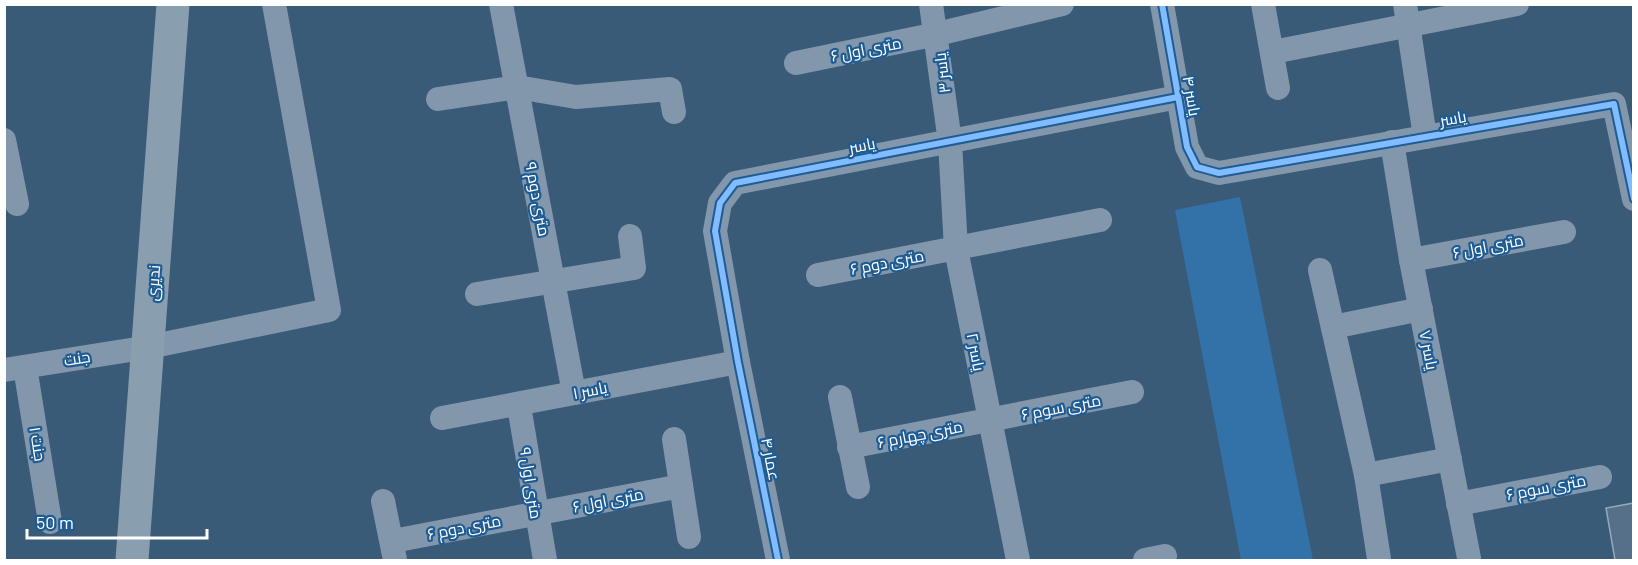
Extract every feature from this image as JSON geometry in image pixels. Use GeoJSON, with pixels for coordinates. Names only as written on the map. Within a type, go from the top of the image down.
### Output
{"type":"FeatureCollection","features":[{"type":"Feature","properties":{"kind":"street","name":"ندیری"},"geometry":{"type":"LineString","coordinates":[[132,561],[172,4]]}},
{"type":"Feature","properties":{"kind":"street","name":"جنت"},"geometry":{"type":"LineString","coordinates":[[15,368],[149,347],[329,310],[274,4]]}},
{"type":"Feature","properties":{"kind":"street","name":"۹ متری دوم"},"geometry":{"type":"LineString","coordinates":[[501,4],[574,393]]}},
{"type":"Feature","properties":{"kind":"street","name":"یاسر ۳"},"geometry":{"type":"LineString","coordinates":[[931,4],[937,34],[950,142]]}},
{"type":"Feature","properties":{"kind":"street"},"geometry":{"type":"LineString","coordinates":[[937,34],[1062,4]]}},
{"type":"Feature","properties":{"kind":"street","name":"یاسر ۴"},"geometry":{"type":"LineString","coordinates":[[1162,4],[1187,147],[1197,167],[1219,173]]}},
{"type":"Feature","properties":{"kind":"street"},"geometry":{"type":"LineString","coordinates":[[1263,4],[1278,88]]}},
{"type":"Feature","properties":{"kind":"street"},"geometry":{"type":"LineString","coordinates":[[1273,52],[1407,16],[1517,4]]}},
{"type":"Feature","properties":{"kind":"street"},"geometry":{"type":"LineString","coordinates":[[1407,16],[1425,137]]}},
{"type":"Feature","properties":{"kind":"street","name":"۶ متری اول"},"geometry":{"type":"LineString","coordinates":[[796,63],[937,34]]}},
{"type":"Feature","properties":{"kind":"street"},"geometry":{"type":"LineString","coordinates":[[438,99],[517,87],[576,97],[670,88],[674,112]]}},
{"type":"Feature","properties":{"kind":"street","name":"یاسر"},"geometry":{"type":"LineString","coordinates":[[738,362],[716,231],[720,203],[735,183],[1178,98]]}},
{"type":"Feature","properties":{"kind":"street","name":"یاسر"},"geometry":{"type":"LineString","coordinates":[[1219,173],[1614,104],[1632,187]]}},
{"type":"Feature","properties":{"kind":"street"},"geometry":{"type":"LineString","coordinates":[[4,140],[17,204]]}},
{"type":"Feature","properties":{"kind":"street","name":"یاسر ۲"},"geometry":{"type":"LineString","coordinates":[[950,142],[956,249],[1018,561]]}},
{"type":"Feature","properties":{"kind":"street","name":"یاسر ۷"},"geometry":{"type":"LineString","coordinates":[[1392,142],[1421,309],[1469,558]]}},
{"type":"Feature","properties":{"kind":"street"},"geometry":{"type":"LineString","coordinates":[[956,249],[1100,220]]}},
{"type":"Feature","properties":{"kind":"street","name":"۶ متری اول"},"geometry":{"type":"LineString","coordinates":[[1412,260],[1564,231]]}},
{"type":"Feature","properties":{"kind":"street"},"geometry":{"type":"LineString","coordinates":[[477,294],[634,268],[630,237]]}},
{"type":"Feature","properties":{"kind":"street","name":"۶ متری دوم"},"geometry":{"type":"LineString","coordinates":[[818,274],[956,249]]}},
{"type":"Feature","properties":{"kind":"street"},"geometry":{"type":"LineString","coordinates":[[1320,270],[1366,476],[1379,559]]}},
{"type":"Feature","properties":{"kind":"street"},"geometry":{"type":"LineString","coordinates":[[1333,327],[1421,309]]}},
{"type":"Feature","properties":{"kind":"street","name":"یاسر ۱"},"geometry":{"type":"LineString","coordinates":[[442,418],[519,406],[574,393],[738,362]]}},
{"type":"Feature","properties":{"kind":"street","name":"عمار ۴"},"geometry":{"type":"LineString","coordinates":[[738,362],[778,561]]}},
{"type":"Feature","properties":{"kind":"street","name":"جنت ۱"},"geometry":{"type":"LineString","coordinates":[[15,368],[50,522]]}},
{"type":"Feature","properties":{"kind":"street","name":"۶ متری سوم"},"geometry":{"type":"LineString","coordinates":[[990,421],[1132,392]]}},
{"type":"Feature","properties":{"kind":"street"},"geometry":{"type":"LineString","coordinates":[[840,397],[858,488]]}},
{"type":"Feature","properties":{"kind":"street","name":"۹ متری اول"},"geometry":{"type":"LineString","coordinates":[[519,406],[545,561]]}},
{"type":"Feature","properties":{"kind":"street","name":"۶ متری چهارم"},"geometry":{"type":"LineString","coordinates":[[849,447],[990,421]]}},
{"type":"Feature","properties":{"kind":"street"},"geometry":{"type":"LineString","coordinates":[[674,439],[689,537]]}},
{"type":"Feature","properties":{"kind":"street"},"geometry":{"type":"LineString","coordinates":[[1366,476],[1450,459]]}},
{"type":"Feature","properties":{"kind":"street","name":"۶ متری سوم"},"geometry":{"type":"LineString","coordinates":[[1458,504],[1600,477]]}},
{"type":"Feature","properties":{"kind":"street","name":"۶ متری اول"},"geometry":{"type":"LineString","coordinates":[[536,514],[681,486]]}},
{"type":"Feature","properties":{"kind":"street"},"geometry":{"type":"LineString","coordinates":[[383,501],[394,551]]}},
{"type":"Feature","properties":{"kind":"street","name":"۶ متری دوم"},"geometry":{"type":"LineString","coordinates":[[394,551],[536,514]]}},
{"type":"Feature","properties":{"kind":"shaded area"},"geometry":{"type":"Polygon","coordinates":[[[1240,197],[1313,560],[1241,560],[1175,210],[1240,197]]]}},
{"type":"Feature","properties":{"kind":"building"},"geometry":{"type":"Polygon","coordinates":[[[1634,503],[1634,560],[1615,560],[1606,508],[1634,503]]]}},
{"type":"Feature","properties":{"kind":"cycle path"},"geometry":{"type":"LineString","coordinates":[[1162,4],[1187,147],[1197,167],[1219,173],[1614,104],[1634,199]]}},
{"type":"Feature","properties":{"kind":"cycle path"},"geometry":{"type":"LineString","coordinates":[[778,560],[738,362],[715,231],[720,203],[735,183],[1178,97]]}}]}
